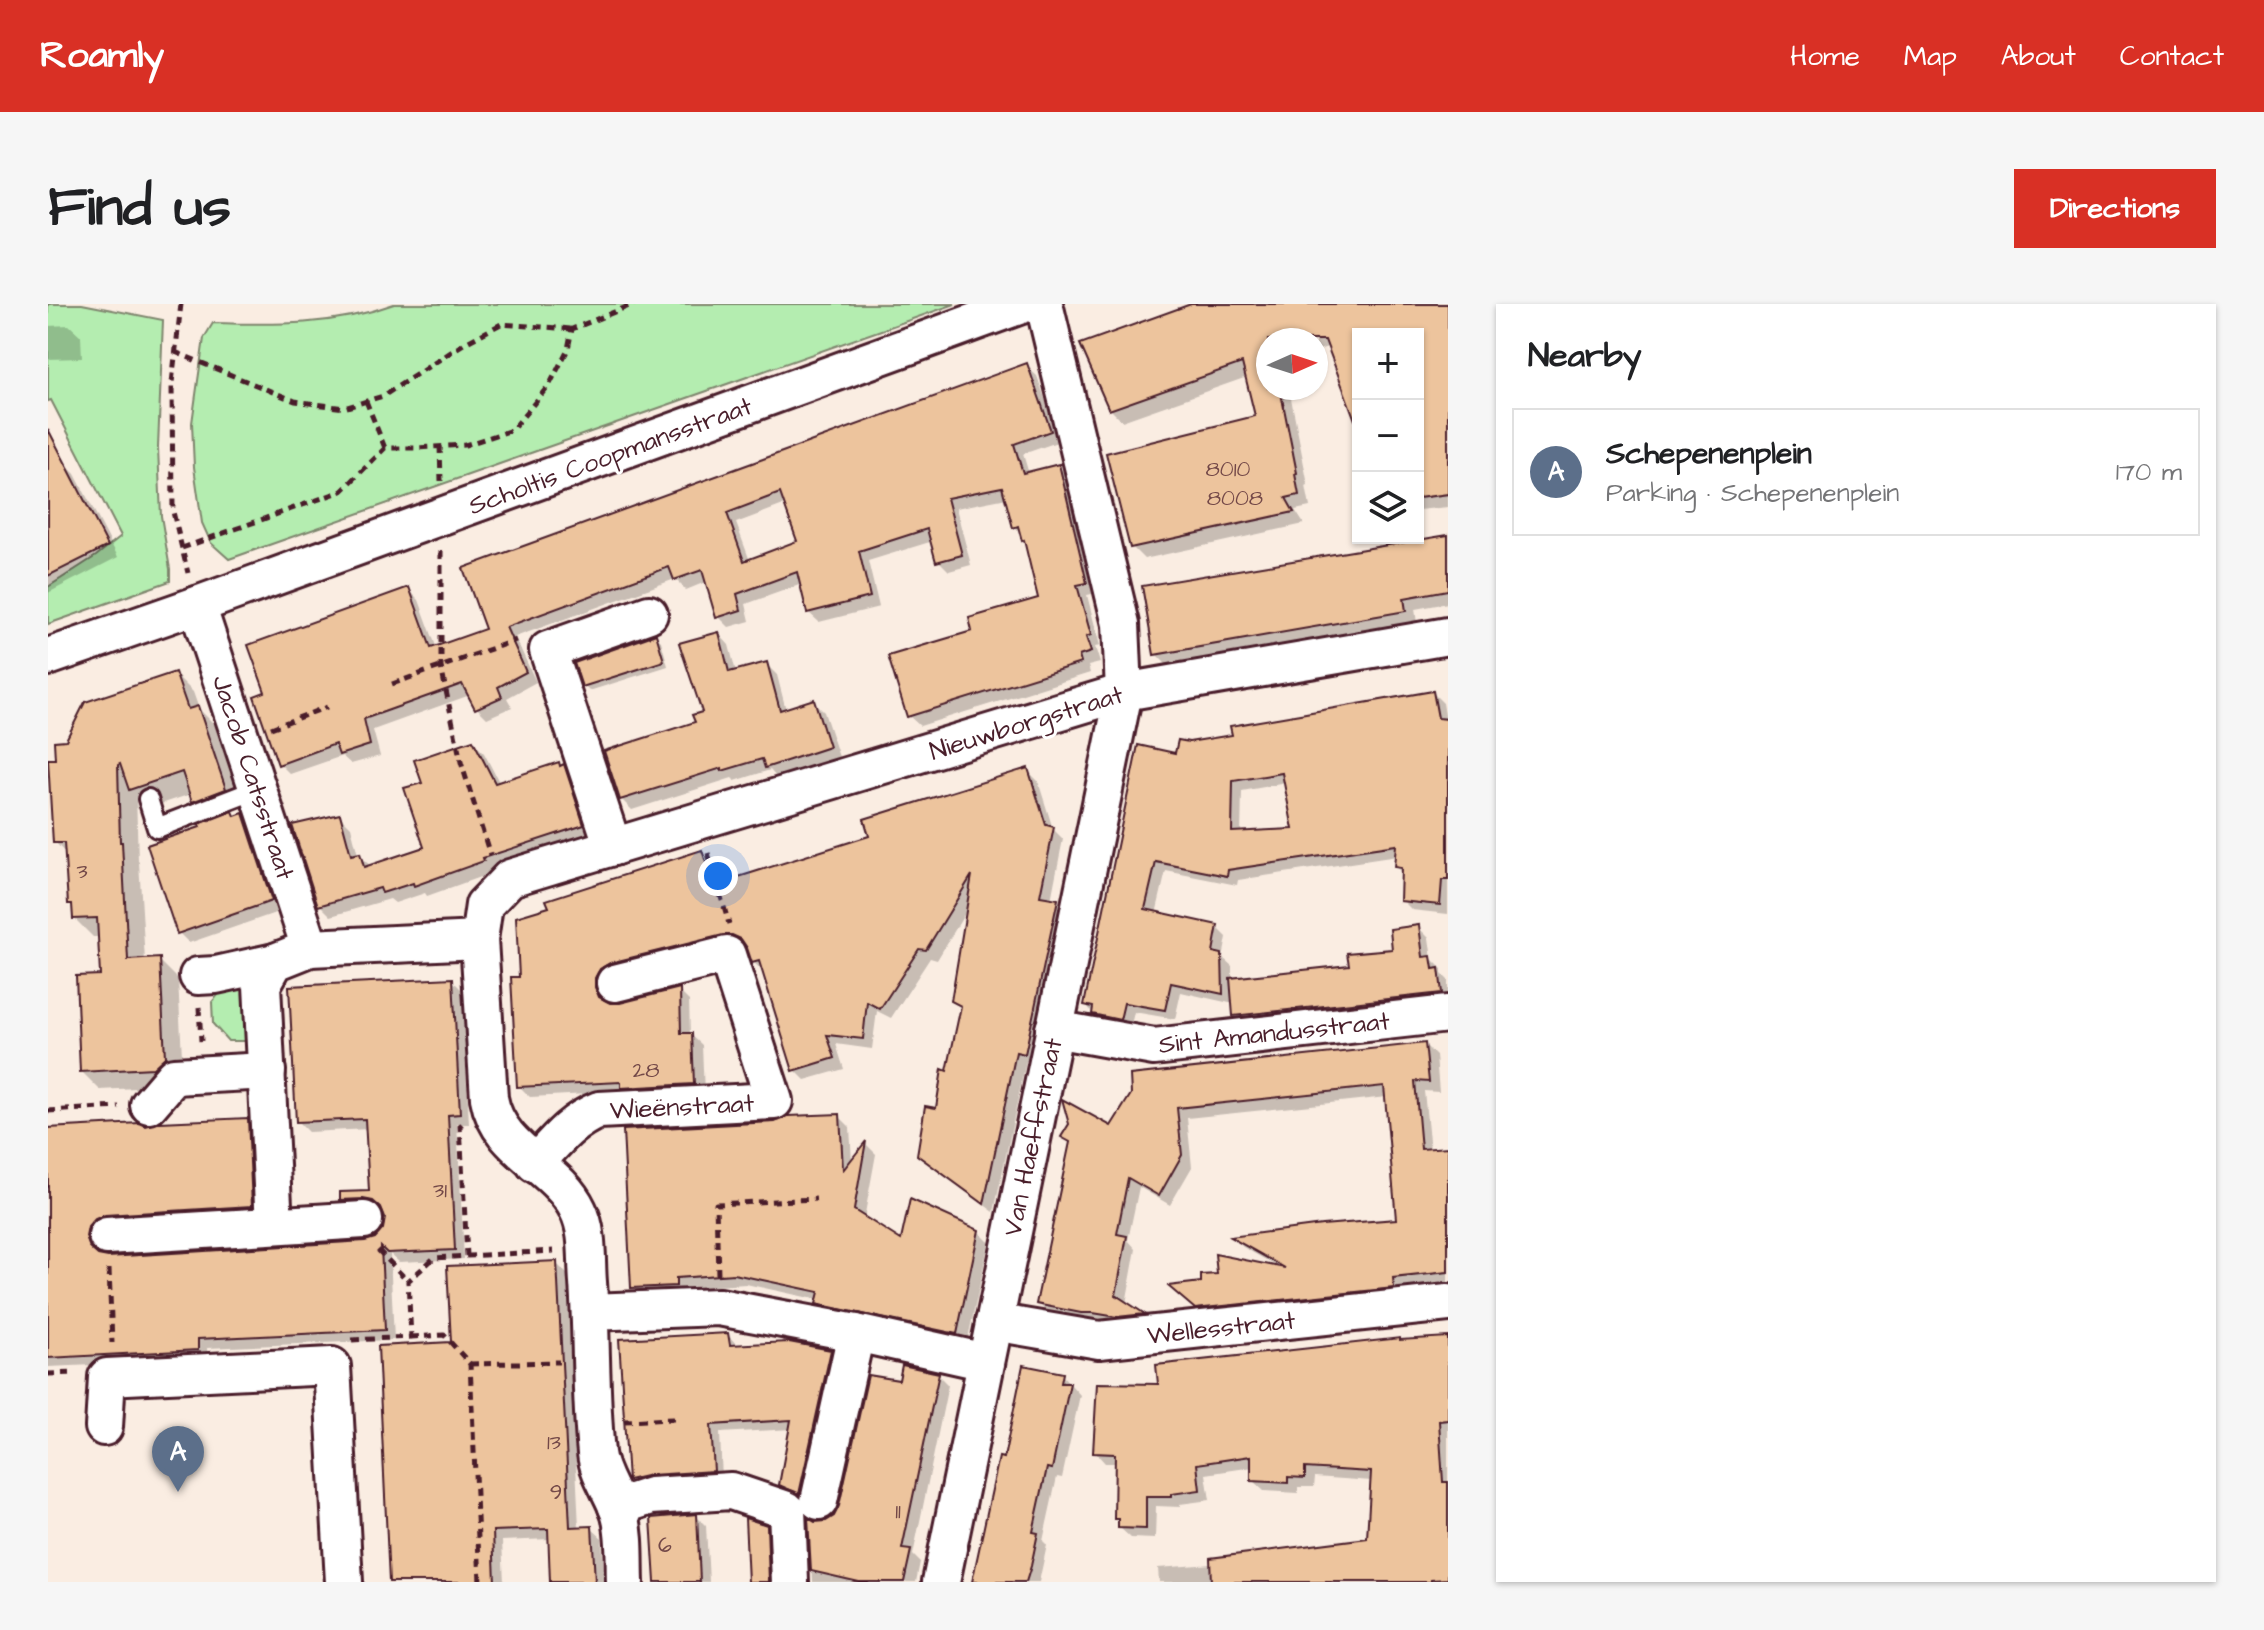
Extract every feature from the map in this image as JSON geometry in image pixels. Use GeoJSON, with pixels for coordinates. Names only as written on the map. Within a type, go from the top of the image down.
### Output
{"type":"FeatureCollection","features":[{"type":"Feature","properties":{"kind":"street","name":"Scholtis Coopmansstraat"},"geometry":{"type":"LineString","coordinates":[[48,657],[1024,304]]}},
{"type":"Feature","properties":{"kind":"street","name":"Van Haeffstraat"},"geometry":{"type":"LineString","coordinates":[[941,1582],[1124,692],[1121,624],[1044,304]]}},
{"type":"Feature","properties":{"kind":"street","name":"Jacob Catsstraat"},"geometry":{"type":"LineString","coordinates":[[197,605],[310,948]]}},
{"type":"Feature","properties":{"kind":"street"},"geometry":{"type":"LineString","coordinates":[[613,847],[548,650],[649,614]]}},
{"type":"Feature","properties":{"kind":"street","name":"Nieuwborgstraat"},"geometry":{"type":"LineString","coordinates":[[501,888],[510,878],[1124,692],[1448,636]]}},
{"type":"Feature","properties":{"kind":"street"},"geometry":{"type":"LineString","coordinates":[[501,888],[484,905],[479,940],[491,1108],[500,1128],[565,1189],[579,1211],[586,1249],[596,1456],[622,1525],[625,1582]]}},
{"type":"Feature","properties":{"kind":"street"},"geometry":{"type":"LineString","coordinates":[[198,976],[275,962],[310,948],[479,940]]}},
{"type":"Feature","properties":{"kind":"street"},"geometry":{"type":"LineString","coordinates":[[615,983],[727,955]]}},
{"type":"Feature","properties":{"kind":"street","name":"Wieënstraat"},"geometry":{"type":"LineString","coordinates":[[535,1164],[570,1127],[585,1115],[599,1110],[774,1101],[727,955]]}},
{"type":"Feature","properties":{"kind":"street"},"geometry":{"type":"LineString","coordinates":[[274,1225],[262,985],[275,962]]}},
{"type":"Feature","properties":{"kind":"street","name":"Sint Amandusstraat"},"geometry":{"type":"LineString","coordinates":[[1054,1029],[1154,1047],[1448,1014]]}},
{"type":"Feature","properties":{"kind":"street"},"geometry":{"type":"LineString","coordinates":[[149,1105],[174,1076],[267,1071]]}},
{"type":"Feature","properties":{"kind":"street"},"geometry":{"type":"LineString","coordinates":[[107,1236],[364,1220]]}},
{"type":"Feature","properties":{"kind":"street","name":"Wellesstraat"},"geometry":{"type":"LineString","coordinates":[[994,1322],[1099,1340],[1448,1303]]}},
{"type":"Feature","properties":{"kind":"street"},"geometry":{"type":"LineString","coordinates":[[590,1312],[719,1307],[986,1362]]}},
{"type":"Feature","properties":{"kind":"street"},"geometry":{"type":"LineString","coordinates":[[819,1501],[856,1333]]}},
{"type":"Feature","properties":{"kind":"street"},"geometry":{"type":"LineString","coordinates":[[104,1427],[107,1377],[332,1366],[344,1582]]}},
{"type":"Feature","properties":{"kind":"street"},"geometry":{"type":"LineString","coordinates":[[617,1507],[651,1496],[731,1491],[787,1510],[790,1582]]}},
{"type":"Feature","properties":{"kind":"lane"},"geometry":{"type":"LineString","coordinates":[[148,799],[157,828],[258,789]]}},
{"type":"Feature","properties":{"kind":"path"},"geometry":{"type":"LineString","coordinates":[[181,304],[172,383],[173,512],[182,548],[342,491],[385,448],[465,445],[512,430],[550,384],[568,349],[572,329]]}},
{"type":"Feature","properties":{"kind":"path"},"geometry":{"type":"LineString","coordinates":[[175,352],[295,401],[344,408],[383,396],[465,343],[501,324],[572,329],[634,304]]}},
{"type":"Feature","properties":{"kind":"path"},"geometry":{"type":"LineString","coordinates":[[366,401],[385,448]]}},
{"type":"Feature","properties":{"kind":"path"},"geometry":{"type":"LineString","coordinates":[[440,446],[441,667],[461,762],[501,888]]}},
{"type":"Feature","properties":{"kind":"path"},"geometry":{"type":"LineString","coordinates":[[392,684],[527,636]]}},
{"type":"Feature","properties":{"kind":"path"},"geometry":{"type":"LineString","coordinates":[[242,739],[327,707]]}},
{"type":"Feature","properties":{"kind":"path"},"geometry":{"type":"LineString","coordinates":[[699,821],[734,938],[727,955]]}},
{"type":"Feature","properties":{"kind":"path"},"geometry":{"type":"LineString","coordinates":[[198,976],[202,1074]]}},
{"type":"Feature","properties":{"kind":"path"},"geometry":{"type":"LineString","coordinates":[[48,1111],[149,1105]]}},
{"type":"Feature","properties":{"kind":"path"},"geometry":{"type":"LineString","coordinates":[[467,1256],[460,1126],[491,1108]]}},
{"type":"Feature","properties":{"kind":"path"},"geometry":{"type":"LineString","coordinates":[[719,1307],[716,1204],[816,1199]]}},
{"type":"Feature","properties":{"kind":"path"},"geometry":{"type":"LineString","coordinates":[[107,1236],[113,1376]]}},
{"type":"Feature","properties":{"kind":"path"},"geometry":{"type":"LineString","coordinates":[[411,1337],[408,1281],[434,1258],[586,1249]]}},
{"type":"Feature","properties":{"kind":"path"},"geometry":{"type":"LineString","coordinates":[[332,1366],[342,1341],[444,1335],[470,1364],[480,1582]]}},
{"type":"Feature","properties":{"kind":"path"},"geometry":{"type":"LineString","coordinates":[[470,1364],[592,1361]]}},
{"type":"Feature","properties":{"kind":"path"},"geometry":{"type":"LineString","coordinates":[[595,1422],[674,1419]]}},
{"type":"Feature","properties":{"kind":"green space"},"geometry":{"type":"Polygon","coordinates":[[[48,304],[82,304],[163,320],[158,448],[161,516],[170,581],[48,624],[48,587],[121,536],[51,400],[48,401],[48,304]]]}},
{"type":"Feature","properties":{"kind":"green space"},"geometry":{"type":"Polygon","coordinates":[[[394,304],[955,304],[229,559],[211,543],[202,523],[194,467],[192,423],[204,338],[213,323],[282,324],[327,320],[394,304]]]}},
{"type":"Feature","properties":{"kind":"green space"},"geometry":{"type":"Polygon","coordinates":[[[247,986],[252,1041],[228,1041],[213,1024],[212,1002],[223,989],[247,986]]]}},
{"type":"Feature","properties":{"kind":"building"},"geometry":{"type":"Polygon","coordinates":[[[1191,304],[1448,304],[1448,494],[1424,497],[1424,328],[1352,328],[1352,412],[1328,348],[1328,328],[1256,328],[1256,400],[1282,400],[1297,473],[1299,495],[1286,498],[1294,512],[1130,548],[1106,453],[1255,416],[1242,363],[1109,410],[1080,344],[1191,304]]]}},
{"type":"Feature","properties":{"kind":"building"},"geometry":{"type":"Polygon","coordinates":[[[1027,363],[1051,431],[1014,444],[1023,473],[1059,464],[1087,583],[1077,585],[1091,635],[1086,637],[1091,652],[1079,656],[1081,663],[907,717],[888,656],[972,631],[969,618],[1038,598],[1024,540],[1018,526],[1013,528],[1002,487],[947,498],[962,555],[936,562],[927,529],[859,551],[870,597],[807,613],[797,572],[737,594],[741,610],[716,618],[702,570],[674,580],[669,567],[506,627],[526,672],[498,687],[502,697],[475,709],[462,684],[364,719],[370,745],[339,755],[335,744],[278,765],[254,696],[265,692],[248,645],[409,587],[431,648],[485,629],[463,568],[1027,363]],[[780,493],[727,513],[744,561],[797,541],[780,493]]]}},
{"type":"Feature","properties":{"kind":"building"},"geometry":{"type":"Polygon","coordinates":[[[48,429],[108,546],[48,576],[48,429]]]}},
{"type":"Feature","properties":{"kind":"building"},"geometry":{"type":"Polygon","coordinates":[[[1448,535],[1448,590],[1404,598],[1406,611],[1154,655],[1142,586],[1394,544],[1424,544],[1424,539],[1448,535]]]}},
{"type":"Feature","properties":{"kind":"building"},"geometry":{"type":"Polygon","coordinates":[[[719,632],[729,672],[767,662],[780,710],[814,699],[829,747],[765,768],[762,759],[722,771],[722,768],[620,800],[604,751],[695,722],[692,715],[702,712],[679,643],[719,632]]]}},
{"type":"Feature","properties":{"kind":"building"},"geometry":{"type":"Polygon","coordinates":[[[656,634],[664,661],[582,687],[574,663],[656,634]]]}},
{"type":"Feature","properties":{"kind":"building"},"geometry":{"type":"Polygon","coordinates":[[[175,672],[188,709],[198,706],[226,789],[192,802],[182,772],[129,790],[118,765],[128,960],[160,958],[165,1057],[153,1068],[80,1072],[76,976],[100,975],[97,918],[73,919],[72,904],[68,904],[64,843],[53,843],[48,759],[55,759],[54,741],[66,740],[85,702],[175,672]]]}},
{"type":"Feature","properties":{"kind":"building"},"geometry":{"type":"Polygon","coordinates":[[[1433,691],[1438,718],[1448,719],[1448,880],[1442,880],[1440,905],[1400,901],[1401,868],[1394,867],[1396,845],[1228,870],[1227,876],[1156,862],[1145,909],[1218,925],[1213,952],[1222,954],[1223,994],[1171,983],[1165,1010],[1124,1003],[1120,1020],[1092,1014],[1093,1007],[1084,1005],[1138,745],[1175,753],[1178,740],[1189,742],[1232,735],[1230,726],[1433,691]],[[1282,773],[1233,781],[1232,832],[1293,829],[1282,773]]]}},
{"type":"Feature","properties":{"kind":"building"},"geometry":{"type":"Polygon","coordinates":[[[473,740],[495,783],[559,762],[560,766],[564,764],[584,825],[483,858],[484,861],[414,886],[413,883],[382,893],[380,888],[318,906],[292,825],[340,814],[351,855],[360,853],[364,867],[424,847],[404,788],[422,783],[414,760],[473,740]]]}},
{"type":"Feature","properties":{"kind":"building"},"geometry":{"type":"Polygon","coordinates":[[[1028,768],[1046,825],[1054,827],[1040,896],[1058,899],[1025,1054],[1016,1052],[984,1204],[917,1155],[925,1106],[936,1108],[942,1069],[947,1071],[961,1006],[951,1001],[972,875],[926,950],[919,949],[880,1009],[867,1002],[863,1039],[827,1035],[835,1058],[793,1071],[759,961],[752,963],[741,939],[723,935],[610,963],[600,969],[595,978],[599,997],[610,1003],[680,988],[681,1033],[692,1033],[694,1084],[621,1088],[621,1082],[517,1087],[511,977],[519,977],[516,917],[549,907],[546,900],[702,850],[713,885],[869,836],[864,819],[1028,768]]]}},
{"type":"Feature","properties":{"kind":"building"},"geometry":{"type":"Polygon","coordinates":[[[233,811],[235,816],[243,813],[272,901],[177,934],[147,845],[200,827],[199,824],[233,811]]]}},
{"type":"Feature","properties":{"kind":"building"},"geometry":{"type":"Polygon","coordinates":[[[1419,925],[1423,957],[1431,956],[1433,969],[1439,968],[1442,993],[1233,1016],[1230,978],[1349,965],[1347,953],[1392,949],[1390,929],[1419,925]]]}},
{"type":"Feature","properties":{"kind":"building"},"geometry":{"type":"Polygon","coordinates":[[[453,978],[460,1114],[448,1115],[455,1250],[387,1253],[381,1247],[385,1330],[198,1339],[198,1350],[48,1358],[48,1128],[140,1123],[146,1126],[160,1122],[248,1118],[252,1206],[105,1215],[95,1219],[88,1227],[86,1237],[90,1248],[98,1255],[108,1257],[375,1238],[383,1229],[385,1218],[381,1208],[373,1201],[363,1199],[340,1200],[340,1192],[369,1191],[365,1119],[296,1122],[289,986],[453,978]]]}},
{"type":"Feature","properties":{"kind":"building"},"geometry":{"type":"Polygon","coordinates":[[[1425,1043],[1429,1082],[1415,1081],[1421,1149],[1448,1147],[1448,1272],[1393,1278],[1394,1288],[1195,1309],[1168,1286],[1201,1282],[1201,1275],[1217,1274],[1215,1254],[1285,1268],[1230,1237],[1396,1219],[1384,1086],[1177,1108],[1182,1155],[1159,1196],[1128,1178],[1117,1234],[1127,1236],[1116,1295],[1145,1314],[1117,1317],[1036,1304],[1070,1142],[1061,1137],[1069,1124],[1062,1099],[1111,1126],[1131,1094],[1130,1075],[1425,1043]]]}},
{"type":"Feature","properties":{"kind":"building"},"geometry":{"type":"Polygon","coordinates":[[[840,1114],[843,1170],[866,1141],[854,1210],[901,1240],[910,1199],[979,1230],[957,1334],[816,1304],[819,1292],[734,1274],[676,1278],[676,1286],[631,1288],[623,1130],[775,1122],[788,1116],[840,1114]]]}},
{"type":"Feature","properties":{"kind":"building"},"geometry":{"type":"Polygon","coordinates":[[[557,1261],[570,1527],[592,1526],[595,1582],[550,1582],[548,1529],[493,1531],[495,1582],[389,1582],[378,1346],[451,1342],[447,1266],[557,1261]]]}},
{"type":"Feature","properties":{"kind":"building"},"geometry":{"type":"Polygon","coordinates":[[[728,1333],[730,1345],[789,1342],[831,1350],[799,1494],[779,1485],[791,1420],[711,1425],[714,1471],[650,1475],[628,1480],[619,1339],[728,1333]]]}},
{"type":"Feature","properties":{"kind":"building"},"geometry":{"type":"Polygon","coordinates":[[[1448,1337],[1448,1420],[1439,1421],[1443,1482],[1448,1482],[1448,1579],[1431,1582],[1211,1582],[1210,1558],[1367,1538],[1371,1472],[1305,1468],[1305,1478],[1288,1477],[1288,1483],[1251,1481],[1251,1456],[1197,1464],[1200,1490],[1171,1494],[1171,1497],[1146,1497],[1146,1529],[1118,1528],[1118,1519],[1114,1519],[1115,1454],[1093,1453],[1097,1383],[1158,1384],[1156,1365],[1400,1338],[1448,1337]]]}},
{"type":"Feature","properties":{"kind":"building"},"geometry":{"type":"Polygon","coordinates":[[[902,1365],[939,1373],[902,1549],[911,1550],[904,1582],[859,1582],[811,1571],[808,1518],[815,1522],[826,1521],[834,1516],[839,1506],[868,1375],[899,1380],[902,1365]]]}},
{"type":"Feature","properties":{"kind":"building"},"geometry":{"type":"Polygon","coordinates":[[[1023,1365],[1063,1373],[1061,1383],[1070,1383],[1052,1469],[1047,1468],[1033,1532],[1038,1533],[1031,1566],[1026,1582],[972,1582],[999,1457],[1004,1458],[1023,1365]]]}},
{"type":"Feature","properties":{"kind":"building"},"geometry":{"type":"Polygon","coordinates":[[[697,1514],[700,1582],[655,1582],[651,1518],[697,1514]]]}},
{"type":"Feature","properties":{"kind":"building"},"geometry":{"type":"Polygon","coordinates":[[[745,1518],[767,1525],[769,1582],[748,1582],[745,1518]]]}},
{"type":"Feature","properties":{"kind":"place","name":"Schepenenplein"},"geometry":{"type":"Point","coordinates":[178,1492]}}]}
